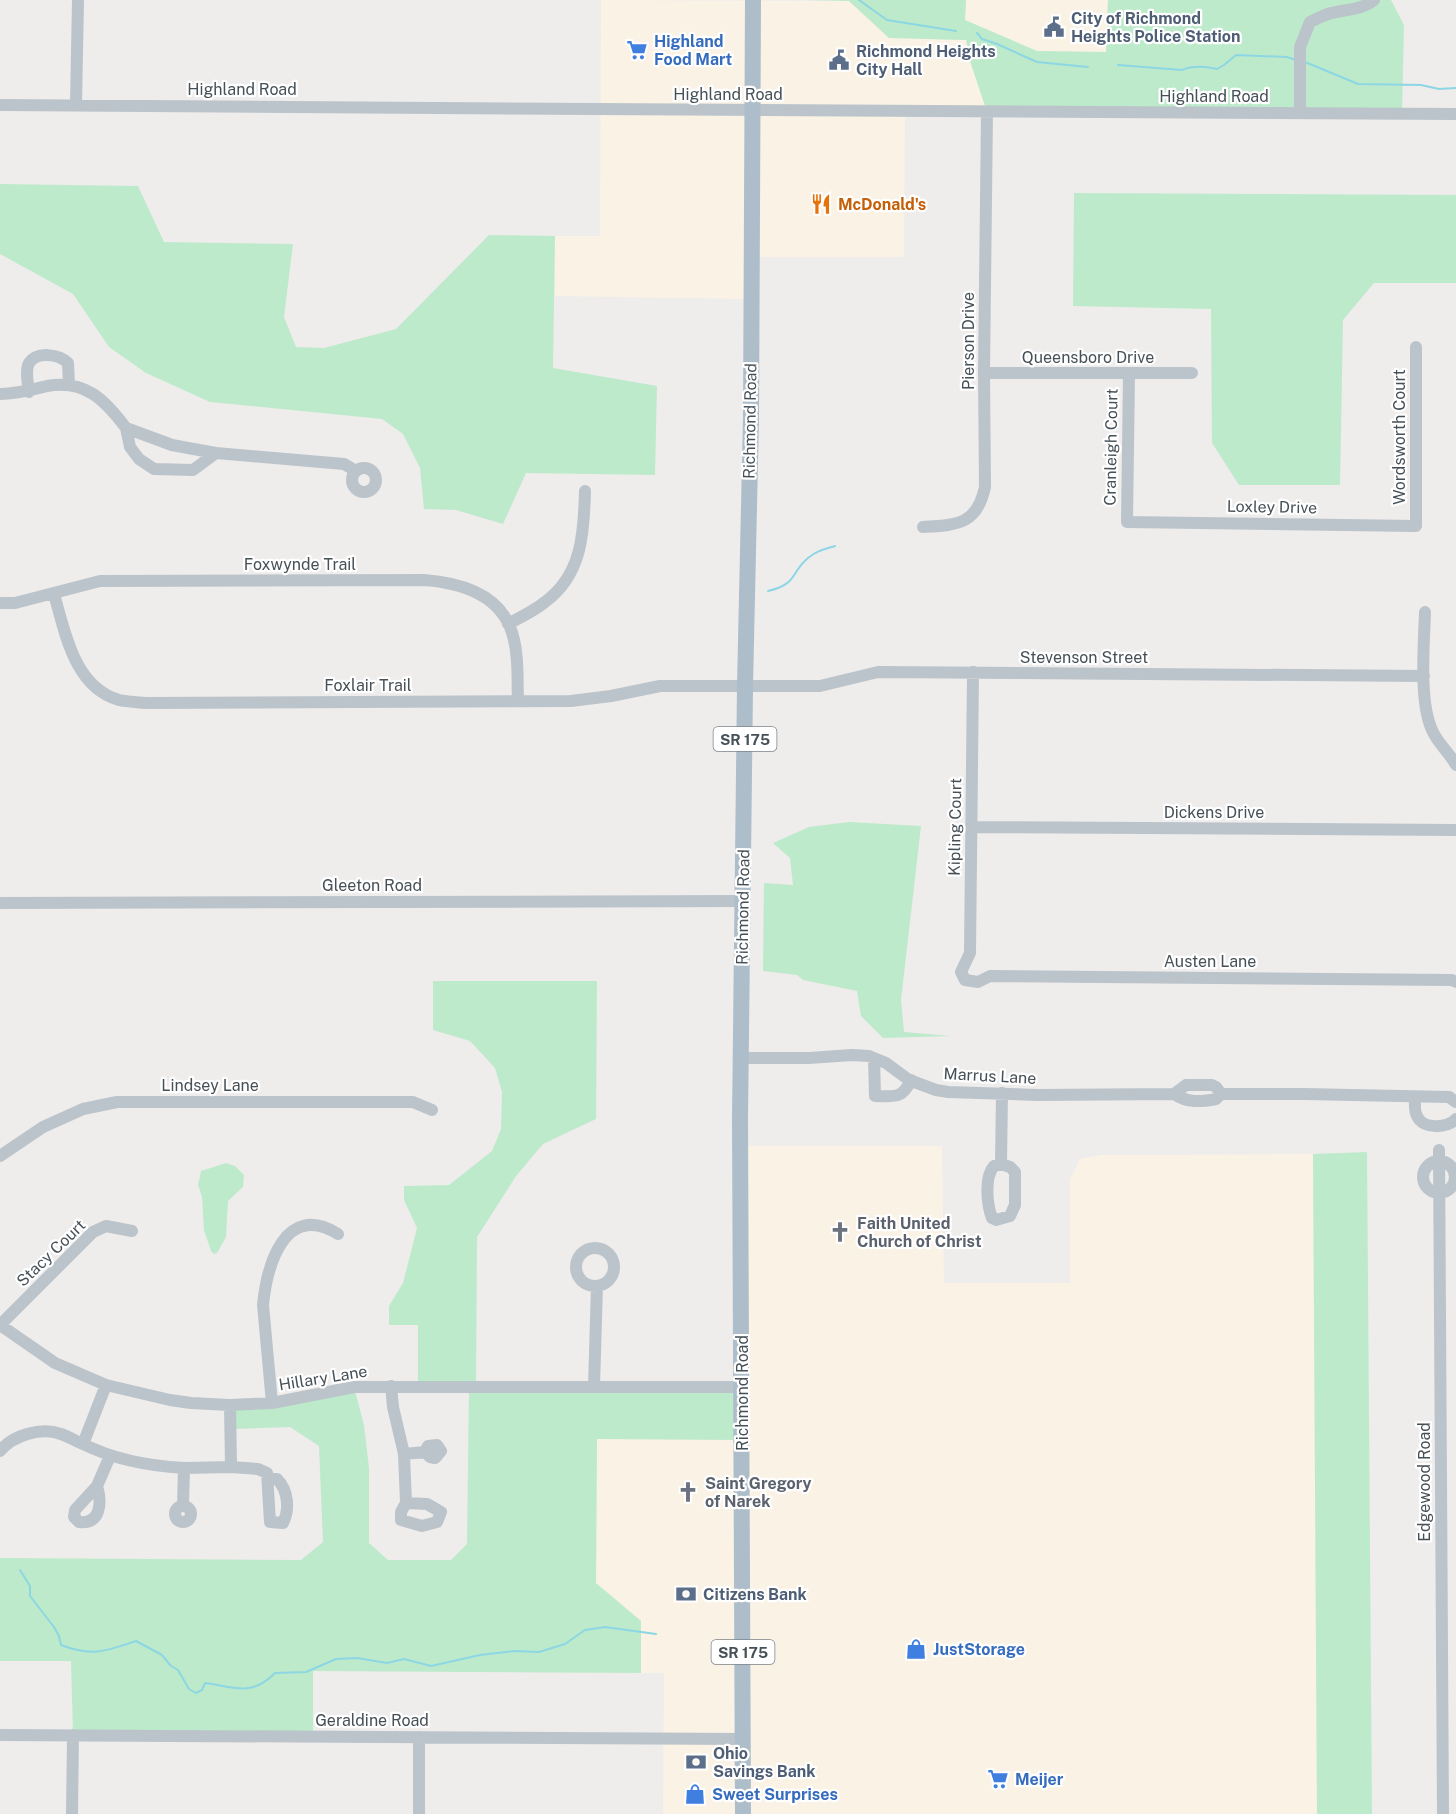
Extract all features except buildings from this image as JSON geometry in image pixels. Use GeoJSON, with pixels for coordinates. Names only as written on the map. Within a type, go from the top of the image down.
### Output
{"type":"FeatureCollection","features":[{"type":"Feature","properties":{"kind":"main road","name":"Richmond Road"},"geometry":{"type":"LineString","coordinates":[[743,1814],[743,1387],[740,1161],[745,686],[751,417],[753,0]]}},
{"type":"Feature","properties":{"kind":"street"},"geometry":{"type":"LineString","coordinates":[[76,105],[78,0]]}},
{"type":"Feature","properties":{"kind":"street"},"geometry":{"type":"LineString","coordinates":[[1300,114],[1300,47],[1310,22],[1328,14],[1348,11],[1374,0]]}},
{"type":"Feature","properties":{"kind":"street","name":"Highland Road"},"geometry":{"type":"LineString","coordinates":[[0,105],[336,105],[752,111],[1456,114]]}},
{"type":"Feature","properties":{"kind":"street","name":"Pierson Drive"},"geometry":{"type":"LineString","coordinates":[[923,527],[949,526],[971,517],[982,501],[985,487],[987,112]]}},
{"type":"Feature","properties":{"kind":"street","name":"Wordsworth Court"},"geometry":{"type":"LineString","coordinates":[[1416,347],[1416,526]]}},
{"type":"Feature","properties":{"kind":"street"},"geometry":{"type":"LineString","coordinates":[[29,392],[28,367],[30,362],[40,356],[59,357],[68,363],[69,385]]}},
{"type":"Feature","properties":{"kind":"street","name":"Queensboro Drive"},"geometry":{"type":"LineString","coordinates":[[984,373],[1192,372]]}},
{"type":"Feature","properties":{"kind":"street","name":"Cranleigh Court"},"geometry":{"type":"LineString","coordinates":[[1127,522],[1129,373]]}},
{"type":"Feature","properties":{"kind":"street"},"geometry":{"type":"LineString","coordinates":[[0,394],[69,385],[91,393],[104,400],[126,428],[130,447],[139,459],[153,470],[193,470],[216,453]]}},
{"type":"Feature","properties":{"kind":"street"},"geometry":{"type":"LineString","coordinates":[[126,428],[172,445],[216,453],[344,464],[356,471]]}},
{"type":"Feature","properties":{"kind":"street"},"geometry":{"type":"LineString","coordinates":[[508,624],[547,601],[559,590],[572,572],[583,540],[585,491]]}},
{"type":"Feature","properties":{"kind":"street","name":"Loxley Drive"},"geometry":{"type":"LineString","coordinates":[[1127,522],[1416,526]]}},
{"type":"Feature","properties":{"kind":"street","name":"Foxwynde Trail"},"geometry":{"type":"LineString","coordinates":[[0,603],[15,603],[100,581],[424,580],[451,582],[473,590],[498,609],[508,624],[517,654],[518,701]]}},
{"type":"Feature","properties":{"kind":"street","name":"Foxlair Trail"},"geometry":{"type":"LineString","coordinates":[[54,594],[72,657],[99,690],[118,700],[146,703],[571,701],[660,686],[745,686]]}},
{"type":"Feature","properties":{"kind":"street"},"geometry":{"type":"LineString","coordinates":[[1425,612],[1424,676],[1430,728],[1439,744],[1456,765]]}},
{"type":"Feature","properties":{"kind":"street","name":"Stevenson Street"},"geometry":{"type":"LineString","coordinates":[[745,686],[820,686],[878,672],[1424,676]]}},
{"type":"Feature","properties":{"kind":"street","name":"Kipling Court"},"geometry":{"type":"LineString","coordinates":[[965,980],[961,972],[970,953],[973,672]]}},
{"type":"Feature","properties":{"kind":"street","name":"Dickens Drive"},"geometry":{"type":"LineString","coordinates":[[972,827],[1456,830]]}},
{"type":"Feature","properties":{"kind":"street","name":"Gleeton Road"},"geometry":{"type":"LineString","coordinates":[[0,903],[744,901]]}},
{"type":"Feature","properties":{"kind":"street","name":"Austen Lane"},"geometry":{"type":"LineString","coordinates":[[965,980],[978,982],[990,976],[1002,976],[1456,982]]}},
{"type":"Feature","properties":{"kind":"street","name":"Marrus Lane"},"geometry":{"type":"LineString","coordinates":[[742,1058],[809,1058],[852,1055],[874,1058],[886,1063],[911,1080],[936,1090],[1120,1095],[1174,1094],[1182,1100],[1193,1101],[1216,1100],[1221,1094],[1304,1094],[1449,1097],[1456,1102]]}},
{"type":"Feature","properties":{"kind":"street"},"geometry":{"type":"LineString","coordinates":[[874,1058],[875,1096],[902,1094],[911,1080]]}},
{"type":"Feature","properties":{"kind":"street"},"geometry":{"type":"LineString","coordinates":[[1001,1164],[1002,1093]]}},
{"type":"Feature","properties":{"kind":"street"},"geometry":{"type":"LineString","coordinates":[[1415,1097],[1417,1117],[1421,1122],[1444,1126],[1456,1119]]}},
{"type":"Feature","properties":{"kind":"street","name":"Lindsey Lane"},"geometry":{"type":"LineString","coordinates":[[0,1156],[43,1127],[83,1109],[117,1102],[413,1102],[432,1110]]}},
{"type":"Feature","properties":{"kind":"street","name":"Edgewood Road"},"geometry":{"type":"LineString","coordinates":[[1439,1155],[1443,1814]]}},
{"type":"Feature","properties":{"kind":"street","name":"Stacy Court"},"geometry":{"type":"LineString","coordinates":[[0,1325],[93,1232],[106,1226],[132,1231]]}},
{"type":"Feature","properties":{"kind":"street"},"geometry":{"type":"LineString","coordinates":[[272,1403],[262,1305],[278,1246],[288,1234],[304,1227],[322,1227],[338,1234]]}},
{"type":"Feature","properties":{"kind":"street"},"geometry":{"type":"LineString","coordinates":[[594,1387],[597,1286]]}},
{"type":"Feature","properties":{"kind":"street","name":"Hillary Lane"},"geometry":{"type":"LineString","coordinates":[[0,1325],[55,1362],[106,1384],[170,1400],[230,1405],[272,1403],[354,1387],[391,1386],[743,1387]]}},
{"type":"Feature","properties":{"kind":"street"},"geometry":{"type":"LineString","coordinates":[[83,1444],[106,1384]]}},
{"type":"Feature","properties":{"kind":"street"},"geometry":{"type":"LineString","coordinates":[[391,1386],[393,1407],[404,1454],[406,1503]]}},
{"type":"Feature","properties":{"kind":"street"},"geometry":{"type":"LineString","coordinates":[[230,1405],[231,1467]]}},
{"type":"Feature","properties":{"kind":"street"},"geometry":{"type":"LineString","coordinates":[[0,1451],[20,1437],[44,1431],[59,1433],[110,1456],[141,1464],[184,1468],[258,1469],[267,1473],[268,1479]]}},
{"type":"Feature","properties":{"kind":"street"},"geometry":{"type":"LineString","coordinates":[[404,1454],[425,1452]]}},
{"type":"Feature","properties":{"kind":"street"},"geometry":{"type":"LineString","coordinates":[[97,1486],[110,1456]]}},
{"type":"Feature","properties":{"kind":"street"},"geometry":{"type":"LineString","coordinates":[[183,1506],[184,1468]]}},
{"type":"Feature","properties":{"kind":"street","name":"Geraldine Road"},"geometry":{"type":"LineString","coordinates":[[0,1735],[744,1739]]}},
{"type":"Feature","properties":{"kind":"street"},"geometry":{"type":"LineString","coordinates":[[72,1814],[73,1736]]}},
{"type":"Feature","properties":{"kind":"street"},"geometry":{"type":"LineString","coordinates":[[419,1737],[419,1814]]}},
{"type":"Feature","properties":{"kind":"shaded area"},"geometry":{"type":"Polygon","coordinates":[[[601,0],[849,1],[889,38],[966,40],[970,61],[987,112],[905,112],[904,257],[752,257],[751,299],[555,296],[555,236],[600,236],[601,0]]]}},
{"type":"Feature","properties":{"kind":"shaded area"},"geometry":{"type":"Polygon","coordinates":[[[966,0],[1108,0],[1106,52],[1037,51],[965,20],[966,0]]]}},
{"type":"Feature","properties":{"kind":"shaded area"},"geometry":{"type":"Polygon","coordinates":[[[740,1146],[942,1146],[944,1283],[1070,1283],[1070,1179],[1080,1159],[1101,1155],[1313,1154],[1317,1814],[663,1814],[664,1673],[641,1673],[641,1621],[596,1583],[597,1439],[742,1440],[740,1146]]]}},
{"type":"Feature","properties":{"kind":"green space"},"geometry":{"type":"Polygon","coordinates":[[[807,0],[966,0],[965,20],[1037,51],[1106,52],[1108,0],[1391,0],[1404,25],[1402,114],[987,112],[970,61],[966,40],[889,38],[849,1],[807,0]]]}},
{"type":"Feature","properties":{"kind":"green space"},"geometry":{"type":"Polygon","coordinates":[[[0,184],[138,186],[164,242],[293,244],[284,317],[296,347],[324,348],[396,329],[489,235],[555,236],[553,368],[657,386],[655,475],[526,473],[503,524],[456,510],[424,509],[420,468],[403,434],[382,419],[210,402],[146,373],[109,347],[73,294],[0,254],[0,184]]]}},
{"type":"Feature","properties":{"kind":"green space"},"geometry":{"type":"Polygon","coordinates":[[[1074,193],[1456,195],[1456,283],[1374,283],[1343,320],[1340,485],[1239,485],[1212,443],[1211,309],[1073,306],[1074,193]]]}},
{"type":"Feature","properties":{"kind":"green space"},"geometry":{"type":"Polygon","coordinates":[[[849,822],[921,826],[901,1000],[904,1032],[951,1036],[883,1038],[861,1016],[857,991],[803,980],[797,975],[763,971],[764,883],[793,885],[790,858],[773,843],[809,827],[849,822]]]}},
{"type":"Feature","properties":{"kind":"green space"},"geometry":{"type":"Polygon","coordinates":[[[433,981],[597,981],[596,1119],[543,1144],[516,1176],[477,1237],[476,1386],[743,1387],[742,1440],[597,1439],[596,1583],[641,1621],[641,1673],[313,1671],[313,1737],[73,1735],[71,1661],[0,1661],[0,1558],[301,1560],[323,1542],[319,1446],[290,1427],[231,1429],[230,1405],[354,1387],[364,1425],[369,1468],[369,1543],[388,1560],[451,1560],[467,1544],[469,1386],[418,1386],[418,1325],[389,1325],[389,1306],[403,1283],[417,1228],[404,1200],[404,1186],[449,1185],[492,1151],[501,1129],[502,1092],[495,1068],[470,1041],[433,1030],[433,981]]]}},
{"type":"Feature","properties":{"kind":"green space"},"geometry":{"type":"Polygon","coordinates":[[[1367,1152],[1372,1814],[1317,1814],[1313,1154],[1367,1152]]]}},
{"type":"Feature","properties":{"kind":"green space"},"geometry":{"type":"Polygon","coordinates":[[[226,1163],[235,1166],[244,1175],[243,1187],[228,1201],[226,1237],[217,1253],[214,1254],[204,1230],[202,1197],[198,1185],[201,1171],[226,1163]]]}},
{"type":"Feature","properties":{"kind":"waterway"},"geometry":{"type":"LineString","coordinates":[[859,0],[887,20],[956,31]]}},
{"type":"Feature","properties":{"kind":"waterway"},"geometry":{"type":"LineString","coordinates":[[977,33],[982,39],[1037,62],[1088,67]]}},
{"type":"Feature","properties":{"kind":"waterway"},"geometry":{"type":"LineString","coordinates":[[1118,65],[1182,70],[1199,66],[1217,69],[1236,55],[1287,57],[1296,60]]}},
{"type":"Feature","properties":{"kind":"waterway"},"geometry":{"type":"LineString","coordinates":[[1305,62],[1358,84],[1456,88]]}},
{"type":"Feature","properties":{"kind":"waterway"},"geometry":{"type":"LineString","coordinates":[[768,591],[789,581],[802,563],[811,556],[835,546]]}},
{"type":"Feature","properties":{"kind":"waterway"},"geometry":{"type":"LineString","coordinates":[[20,1570],[30,1586],[30,1596],[54,1627],[61,1645],[90,1652],[116,1648],[136,1641],[162,1655],[171,1666],[178,1670],[189,1689],[196,1693],[202,1690],[205,1683],[250,1688],[275,1673],[306,1672],[336,1659],[357,1658],[387,1663],[404,1659],[431,1666],[480,1655],[514,1651],[539,1652],[565,1644],[585,1630],[605,1627],[656,1634]]}},
{"type":"Feature","properties":{"kind":"place","name":"City of Richmond Heights Police Station"},"geometry":{"type":"Point","coordinates":[1054,27]}},
{"type":"Feature","properties":{"kind":"place","name":"Highland Food Mart"},"geometry":{"type":"Point","coordinates":[637,50]}},
{"type":"Feature","properties":{"kind":"place","name":"Richmond Heights City Hall"},"geometry":{"type":"Point","coordinates":[839,60]}},
{"type":"Feature","properties":{"kind":"place","name":"McDonald's"},"geometry":{"type":"Point","coordinates":[821,204]}},
{"type":"Feature","properties":{"kind":"place","name":"Faith United Church of Christ"},"geometry":{"type":"Point","coordinates":[840,1232]}},
{"type":"Feature","properties":{"kind":"place","name":"Saint Gregory of Narek"},"geometry":{"type":"Point","coordinates":[688,1492]}},
{"type":"Feature","properties":{"kind":"place","name":"Citizens Bank"},"geometry":{"type":"Point","coordinates":[686,1594]}},
{"type":"Feature","properties":{"kind":"place","name":"JustStorage"},"geometry":{"type":"Point","coordinates":[916,1649]}},
{"type":"Feature","properties":{"kind":"place","name":"Ohio Savings Bank"},"geometry":{"type":"Point","coordinates":[696,1762]}},
{"type":"Feature","properties":{"kind":"place","name":"Meijer"},"geometry":{"type":"Point","coordinates":[998,1779]}},
{"type":"Feature","properties":{"kind":"place","name":"Sweet Surprises"},"geometry":{"type":"Point","coordinates":[695,1794]}}]}
